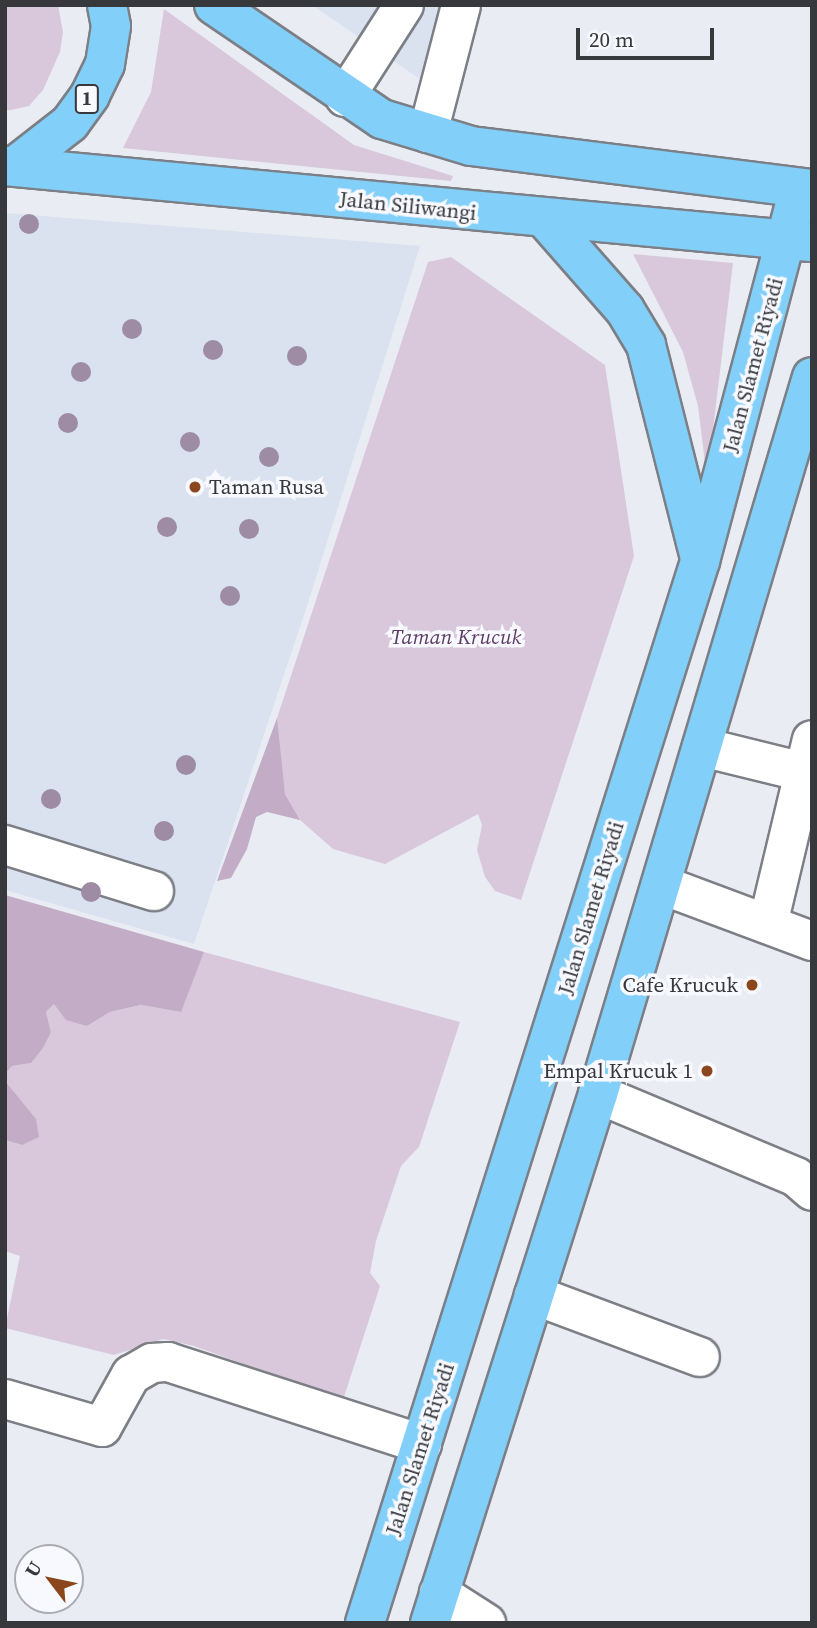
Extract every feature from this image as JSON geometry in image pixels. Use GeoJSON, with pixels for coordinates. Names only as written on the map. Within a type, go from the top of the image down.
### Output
{"type":"FeatureCollection","features":[{"type":"Feature","properties":{"kind":"highway","name":"1"},"geometry":{"type":"LineString","coordinates":[[10,166],[70,123],[90,94],[104,64],[111,26],[107,5]]}},
{"type":"Feature","properties":{"kind":"highway"},"geometry":{"type":"LineString","coordinates":[[220,7],[345,97],[382,119],[428,133],[517,153],[805,188]]}},
{"type":"Feature","properties":{"kind":"highway","name":"Jalan Siliwangi"},"geometry":{"type":"LineString","coordinates":[[10,166],[545,219],[799,241]]}},
{"type":"Feature","properties":{"kind":"highway","name":"Jalan Slamet Riyadi"},"geometry":{"type":"LineString","coordinates":[[365,1623],[799,241],[805,188]]}},
{"type":"Feature","properties":{"kind":"highway"},"geometry":{"type":"LineString","coordinates":[[545,219],[625,310],[646,345],[700,561]]}},
{"type":"Feature","properties":{"kind":"highway"},"geometry":{"type":"LineString","coordinates":[[434,1608],[598,1094],[812,377]]}},
{"type":"Feature","properties":{"kind":"street"},"geometry":{"type":"LineString","coordinates":[[345,97],[404,5]]}},
{"type":"Feature","properties":{"kind":"street"},"geometry":{"type":"LineString","coordinates":[[428,133],[461,5]]}},
{"type":"Feature","properties":{"kind":"street"},"geometry":{"type":"LineString","coordinates":[[702,747],[808,756],[768,924]]}},
{"type":"Feature","properties":{"kind":"street"},"geometry":{"type":"LineString","coordinates":[[5,845],[154,891]]}},
{"type":"Feature","properties":{"kind":"street"},"geometry":{"type":"LineString","coordinates":[[662,885],[812,941]]}},
{"type":"Feature","properties":{"kind":"street"},"geometry":{"type":"LineString","coordinates":[[598,1094],[796,1177],[812,1191]]}},
{"type":"Feature","properties":{"kind":"street"},"geometry":{"type":"LineString","coordinates":[[534,1295],[700,1357]]}},
{"type":"Feature","properties":{"kind":"street"},"geometry":{"type":"LineString","coordinates":[[5,1399],[102,1427],[131,1375],[152,1363],[168,1362],[422,1444]]}},
{"type":"Feature","properties":{"kind":"street"},"geometry":{"type":"LineString","coordinates":[[434,1608],[486,1623]]}},
{"type":"Feature","properties":{"kind":"shaded area"},"geometry":{"type":"Polygon","coordinates":[[[312,5],[455,5],[433,88],[312,5]]]}},
{"type":"Feature","properties":{"kind":"shaded area"},"geometry":{"type":"Polygon","coordinates":[[[5,213],[420,246],[307,606],[194,944],[5,890],[5,213]]]}},
{"type":"Feature","properties":{"kind":"shaded area"},"geometry":{"type":"Polygon","coordinates":[[[277,718],[285,794],[300,820],[267,812],[256,817],[247,849],[231,878],[217,881],[277,718]]]}},
{"type":"Feature","properties":{"kind":"shaded area"},"geometry":{"type":"Polygon","coordinates":[[[5,895],[204,952],[181,1012],[141,1005],[110,1012],[87,1026],[66,1020],[54,1004],[46,1012],[51,1032],[43,1048],[31,1063],[12,1066],[5,1074],[5,895]]]}},
{"type":"Feature","properties":{"kind":"shaded area"},"geometry":{"type":"Polygon","coordinates":[[[5,1081],[36,1119],[39,1137],[22,1145],[5,1140],[5,1081]]]}},
{"type":"Feature","properties":{"kind":"green space"},"geometry":{"type":"Polygon","coordinates":[[[5,5],[58,5],[63,32],[60,52],[43,90],[29,106],[11,110],[5,110],[5,5]]]}},
{"type":"Feature","properties":{"kind":"green space"},"geometry":{"type":"Polygon","coordinates":[[[164,9],[354,145],[453,176],[451,181],[123,148],[151,92],[164,9]]]}},
{"type":"Feature","properties":{"kind":"green space"},"geometry":{"type":"Polygon","coordinates":[[[633,254],[733,263],[709,463],[705,463],[698,406],[683,352],[633,254]]]}},
{"type":"Feature","properties":{"kind":"green space","name":"Taman Krucuk"},"geometry":{"type":"Polygon","coordinates":[[[451,257],[605,365],[634,556],[521,900],[495,891],[485,877],[477,850],[482,825],[478,814],[385,864],[333,849],[300,820],[285,794],[278,754],[277,718],[428,262],[451,257]]]}},
{"type":"Feature","properties":{"kind":"green space"},"geometry":{"type":"Polygon","coordinates":[[[204,952],[460,1022],[419,1147],[401,1166],[376,1241],[370,1273],[380,1286],[343,1400],[194,1346],[163,1339],[114,1355],[5,1328],[20,1256],[5,1251],[5,1140],[22,1145],[19,1101],[8,1087],[5,1074],[12,1066],[31,1063],[51,1032],[46,1012],[54,1004],[87,1026],[110,1012],[142,1005],[180,1012],[204,952]]]}},
{"type":"Feature","properties":{"kind":"place","name":"Taman Rusa"},"geometry":{"type":"Point","coordinates":[195,487]}},
{"type":"Feature","properties":{"kind":"place","name":"Cafe Krucuk"},"geometry":{"type":"Point","coordinates":[752,985]}},
{"type":"Feature","properties":{"kind":"place","name":"Empal Krucuk 1"},"geometry":{"type":"Point","coordinates":[707,1071]}}]}
